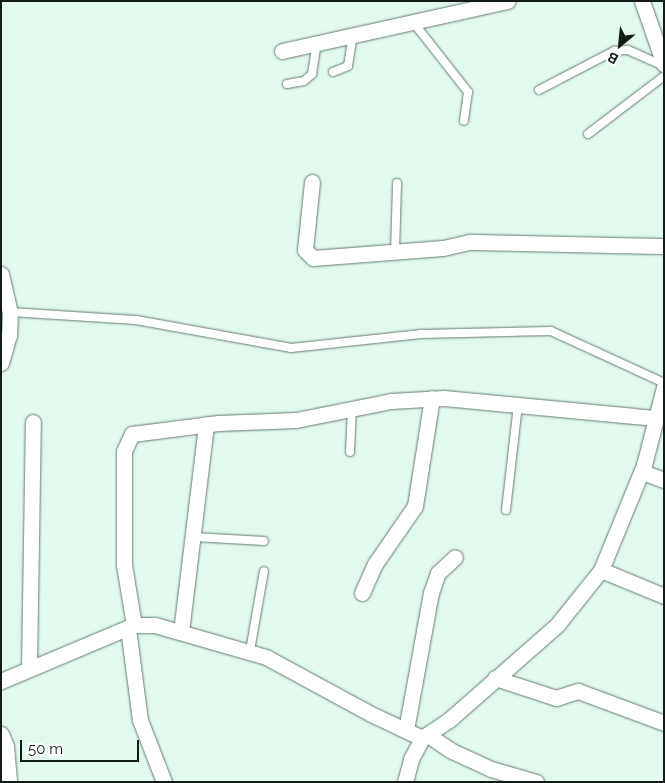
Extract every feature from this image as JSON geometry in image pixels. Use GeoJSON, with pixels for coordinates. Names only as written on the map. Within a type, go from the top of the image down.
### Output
{"type":"FeatureCollection","features":[{"type":"Feature","properties":{"kind":"street"},"geometry":{"type":"LineString","coordinates":[[282,52],[508,1]]}},
{"type":"Feature","properties":{"kind":"street"},"geometry":{"type":"LineString","coordinates":[[642,1],[664,65]]}},
{"type":"Feature","properties":{"kind":"street"},"geometry":{"type":"LineString","coordinates":[[312,182],[304,250],[308,257],[326,259],[503,241],[664,246]]}},
{"type":"Feature","properties":{"kind":"street"},"geometry":{"type":"LineString","coordinates":[[1,274],[10,312],[9,335],[1,363]]}},
{"type":"Feature","properties":{"kind":"street"},"geometry":{"type":"LineString","coordinates":[[405,782],[411,760],[426,736],[557,625],[601,570],[642,472],[660,414],[664,387]]}},
{"type":"Feature","properties":{"kind":"street"},"geometry":{"type":"LineString","coordinates":[[164,782],[138,713],[124,565],[126,443],[137,432],[206,425],[296,420],[352,408],[432,398],[660,414]]}},
{"type":"Feature","properties":{"kind":"street"},"geometry":{"type":"LineString","coordinates":[[362,593],[375,564],[415,506],[432,398]]}},
{"type":"Feature","properties":{"kind":"street"},"geometry":{"type":"LineString","coordinates":[[29,668],[33,422]]}},
{"type":"Feature","properties":{"kind":"street"},"geometry":{"type":"LineString","coordinates":[[181,632],[194,537],[206,425]]}},
{"type":"Feature","properties":{"kind":"street"},"geometry":{"type":"LineString","coordinates":[[642,472],[664,480]]}},
{"type":"Feature","properties":{"kind":"street"},"geometry":{"type":"LineString","coordinates":[[406,730],[431,593],[438,573],[455,557]]}},
{"type":"Feature","properties":{"kind":"street"},"geometry":{"type":"LineString","coordinates":[[601,570],[664,596]]}},
{"type":"Feature","properties":{"kind":"street"},"geometry":{"type":"LineString","coordinates":[[1,681],[131,626],[156,625],[250,651],[406,730],[426,736],[452,751],[491,769],[536,782]]}},
{"type":"Feature","properties":{"kind":"street"},"geometry":{"type":"LineString","coordinates":[[495,678],[556,698],[578,691],[664,723]]}},
{"type":"Feature","properties":{"kind":"street"},"geometry":{"type":"LineString","coordinates":[[1,734],[6,746],[9,782]]}},
{"type":"Feature","properties":{"kind":"lane"},"geometry":{"type":"LineString","coordinates":[[413,22],[468,92],[464,121]]}},
{"type":"Feature","properties":{"kind":"lane"},"geometry":{"type":"LineString","coordinates":[[332,72],[348,66],[353,35]]}},
{"type":"Feature","properties":{"kind":"lane"},"geometry":{"type":"LineString","coordinates":[[287,84],[304,81],[312,74],[317,44]]}},
{"type":"Feature","properties":{"kind":"lane"},"geometry":{"type":"LineString","coordinates":[[539,90],[614,50],[628,50],[664,65]]}},
{"type":"Feature","properties":{"kind":"lane"},"geometry":{"type":"LineString","coordinates":[[588,134],[664,76]]}},
{"type":"Feature","properties":{"kind":"lane"},"geometry":{"type":"LineString","coordinates":[[395,252],[397,183]]}},
{"type":"Feature","properties":{"kind":"lane"},"geometry":{"type":"LineString","coordinates":[[10,312],[136,320],[291,348],[421,334],[551,331],[664,383]]}},
{"type":"Feature","properties":{"kind":"lane"},"geometry":{"type":"LineString","coordinates":[[506,510],[518,405]]}},
{"type":"Feature","properties":{"kind":"lane"},"geometry":{"type":"LineString","coordinates":[[350,452],[352,408]]}},
{"type":"Feature","properties":{"kind":"lane"},"geometry":{"type":"LineString","coordinates":[[194,537],[264,541]]}},
{"type":"Feature","properties":{"kind":"lane"},"geometry":{"type":"LineString","coordinates":[[250,651],[264,571]]}}]}
